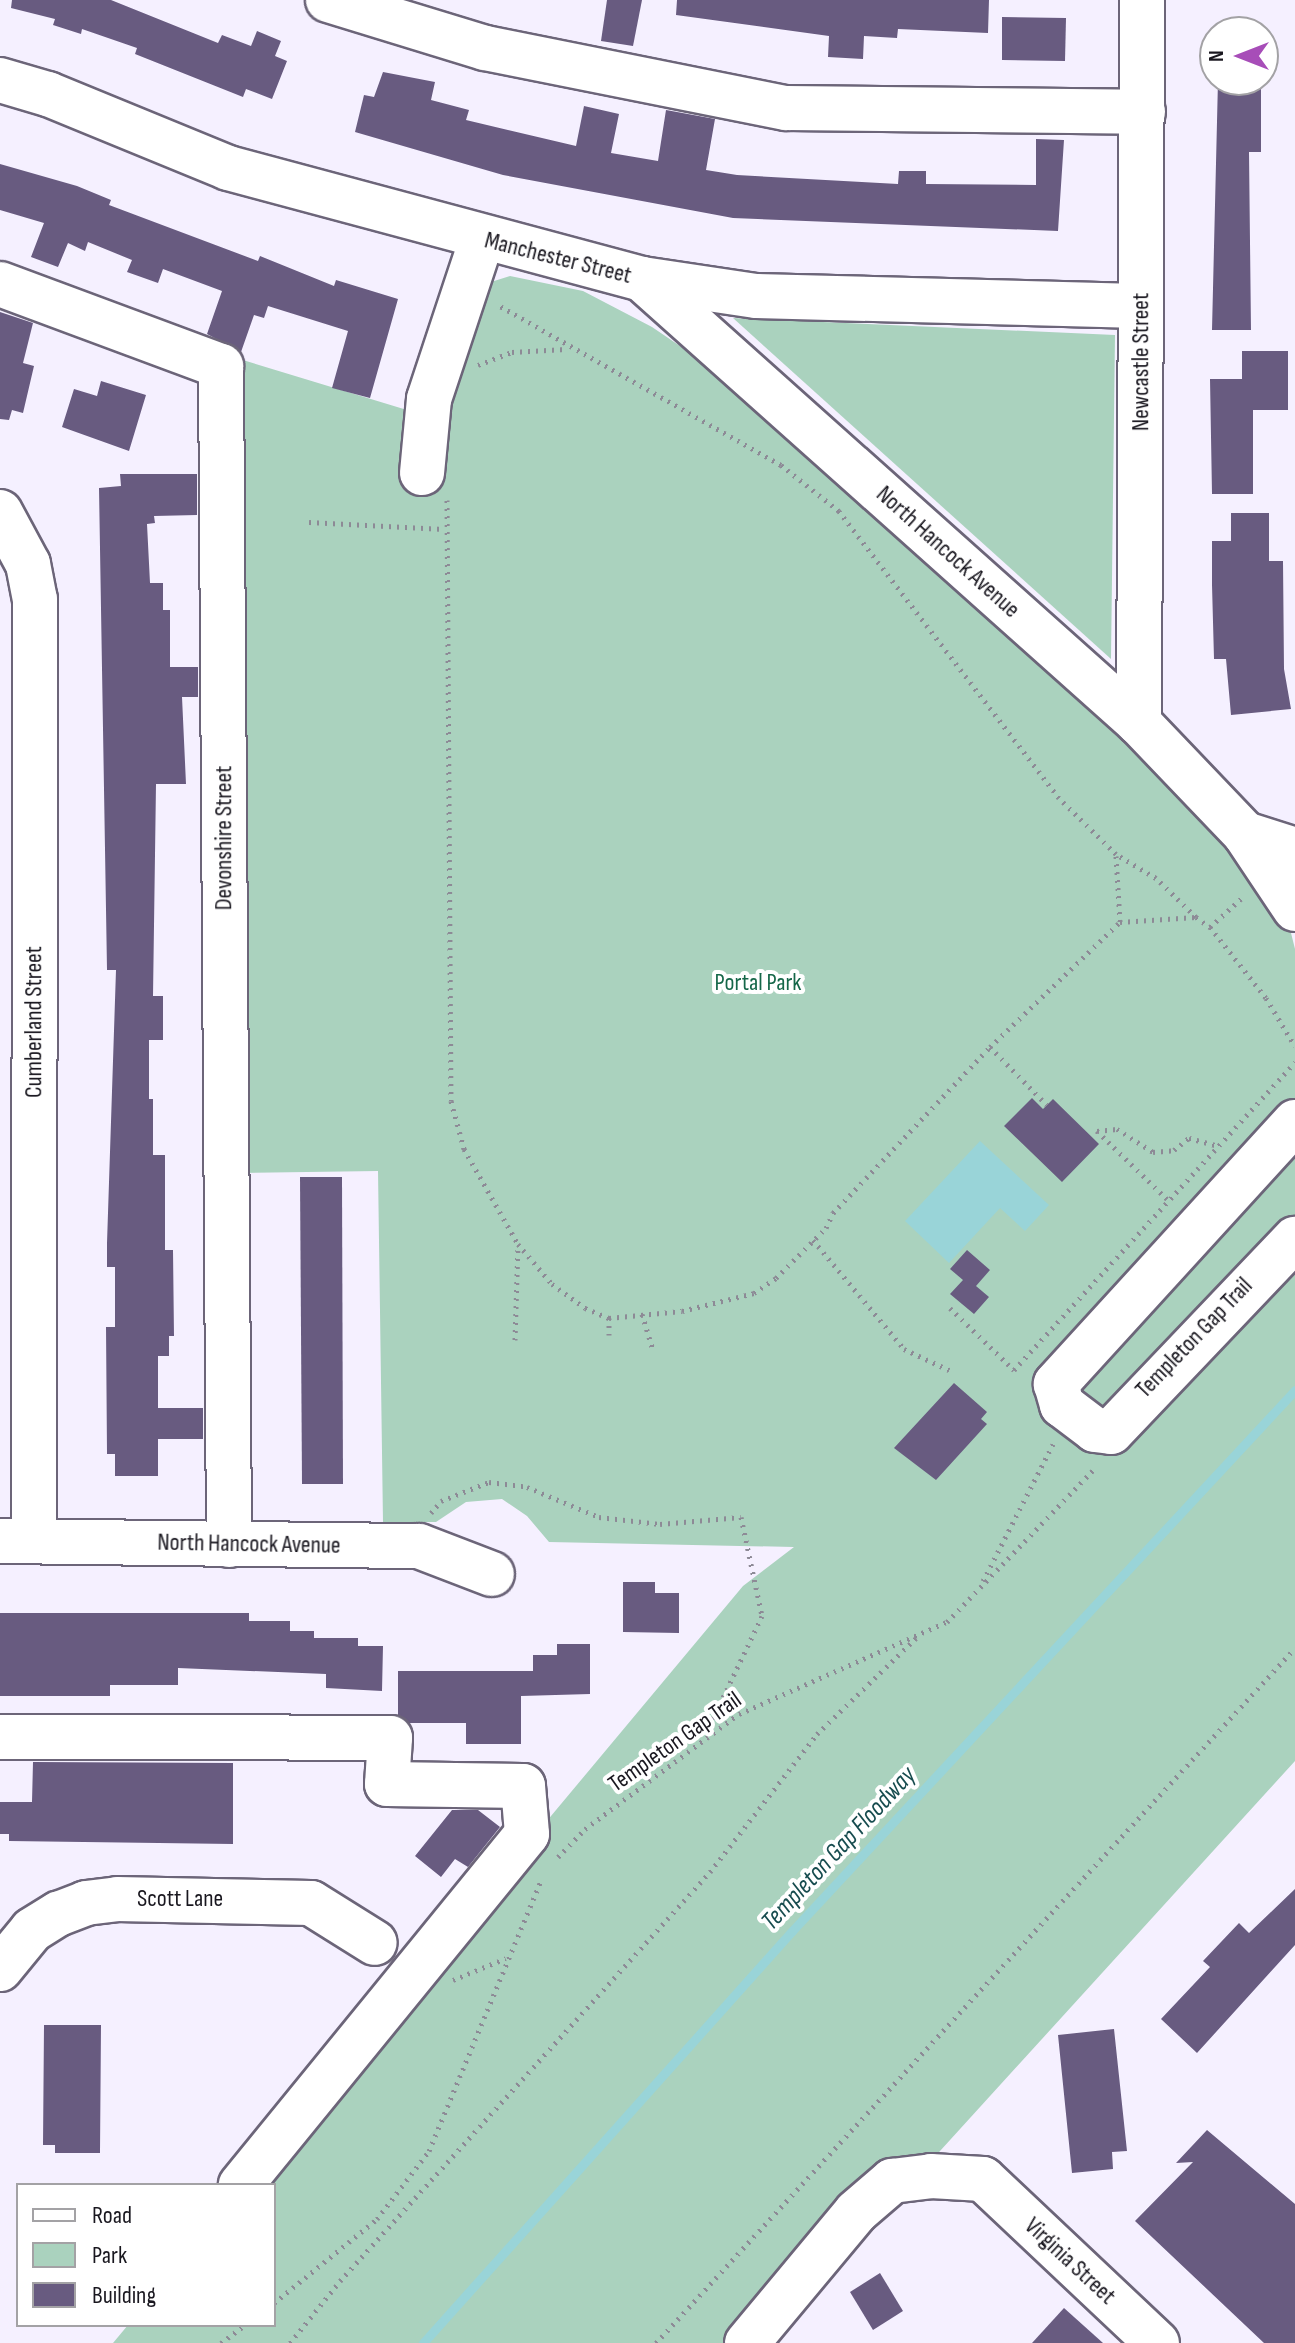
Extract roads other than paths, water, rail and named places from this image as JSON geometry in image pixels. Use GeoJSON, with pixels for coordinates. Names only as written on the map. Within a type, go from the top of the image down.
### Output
{"type":"FeatureCollection","features":[{"type":"Feature","properties":{"kind":"street"},"geometry":{"type":"LineString","coordinates":[[328,0],[485,48],[786,108],[1143,112]]}},
{"type":"Feature","properties":{"kind":"street","name":"Newcastle Street"},"geometry":{"type":"LineString","coordinates":[[1139,723],[1142,0]]}},
{"type":"Feature","properties":{"kind":"street","name":"Manchester Street"},"geometry":{"type":"LineString","coordinates":[[0,80],[48,94],[228,168],[482,239],[642,279],[756,296],[1141,306]]}},
{"type":"Feature","properties":{"kind":"street"},"geometry":{"type":"LineString","coordinates":[[435,479],[429,399],[482,239]]}},
{"type":"Feature","properties":{"kind":"street","name":"North Hancock Avenue"},"geometry":{"type":"LineString","coordinates":[[642,279],[1139,723],[1245,834],[1295,909]]}},
{"type":"Feature","properties":{"kind":"street","name":"Devonshire Street"},"geometry":{"type":"LineString","coordinates":[[0,284],[221,366],[229,1545]]}},
{"type":"Feature","properties":{"kind":"street","name":"Cumberland Street"},"geometry":{"type":"LineString","coordinates":[[0,512],[28,564],[35,599],[17,1541]]}},
{"type":"Feature","properties":{"kind":"street","name":"North Hancock Avenue"},"geometry":{"type":"LineString","coordinates":[[1245,834],[1295,850]]}},
{"type":"Feature","properties":{"kind":"street"},"geometry":{"type":"LineString","coordinates":[[1295,1122],[1056,1384],[1069,1412],[1095,1430],[1111,1432],[1295,1239]]}},
{"type":"Feature","properties":{"kind":"street","name":"North Hancock Avenue"},"geometry":{"type":"LineString","coordinates":[[17,1541],[419,1546],[492,1574]]}},
{"type":"Feature","properties":{"kind":"street"},"geometry":{"type":"LineString","coordinates":[[0,1737],[390,1738],[387,1784],[523,1786],[527,1834],[243,2183]]}},
{"type":"Feature","properties":{"kind":"street","name":"Scott Lane"},"geometry":{"type":"LineString","coordinates":[[0,1969],[32,1930],[58,1914],[86,1903],[117,1899],[311,1903],[375,1943]]}},
{"type":"Feature","properties":{"kind":"street","name":"Virginia Street"},"geometry":{"type":"LineString","coordinates":[[747,2343],[856,2212],[892,2181],[931,2176],[983,2179],[1157,2343]]}},
{"type":"Feature","properties":{"kind":"waterway","name":"Templeton Gap Floodway"},"geometry":{"type":"LineString","coordinates":[[423,2343],[792,1931],[1295,1390]]}},
{"type":"Feature","properties":{"kind":"park label","name":"Portal Park"},"geometry":{"type":"Point","coordinates":[758,983]}}]}
